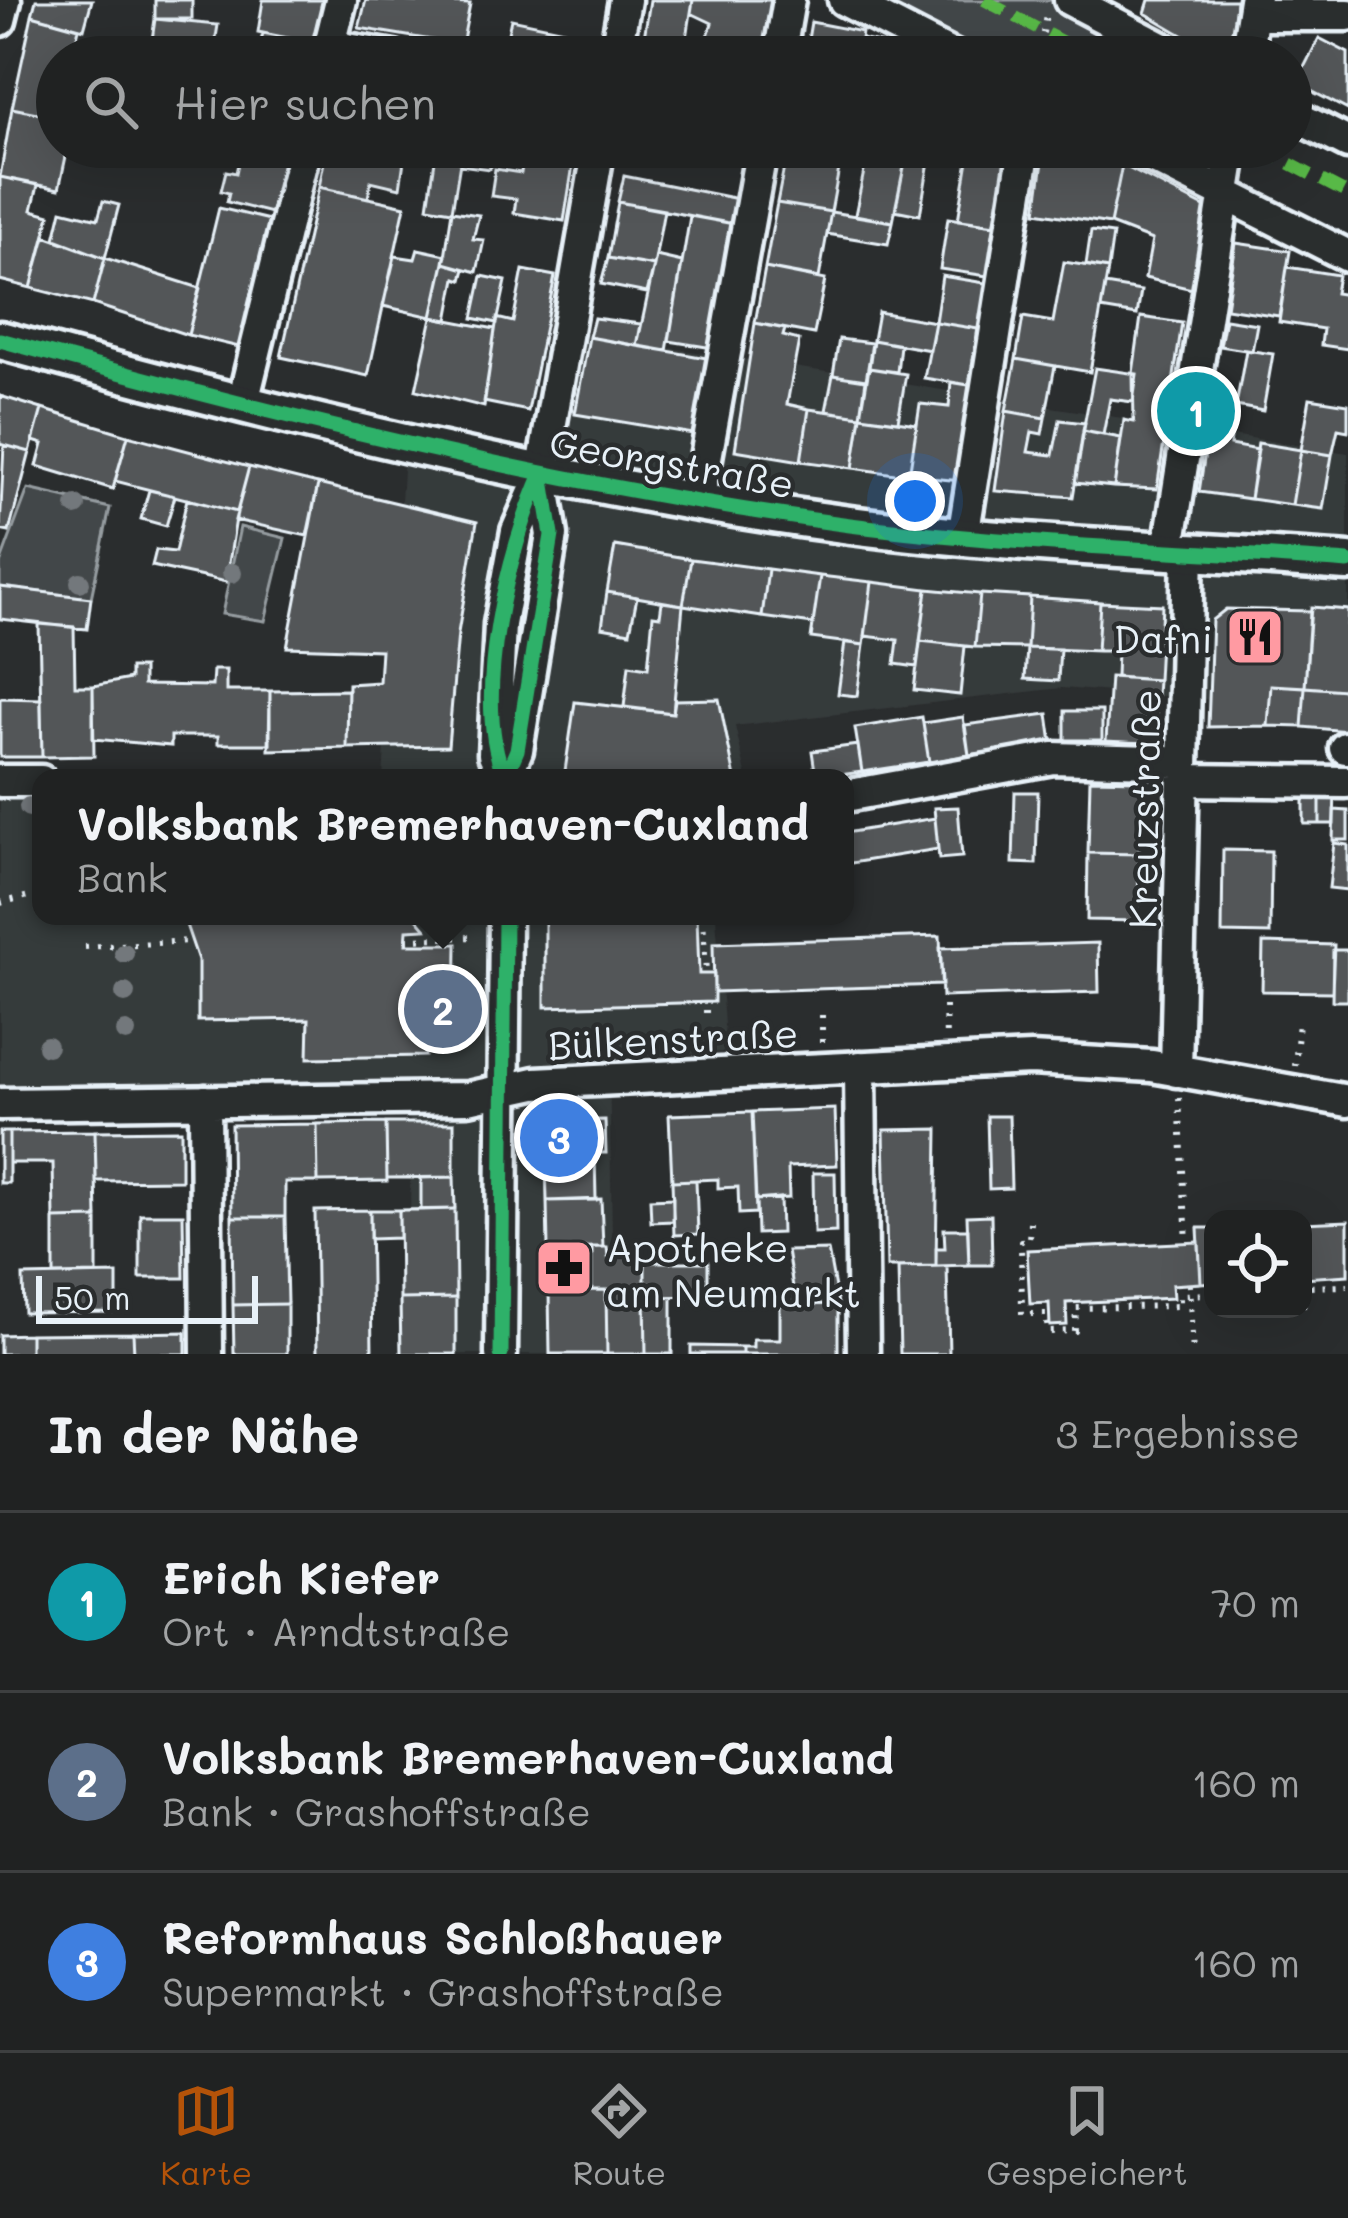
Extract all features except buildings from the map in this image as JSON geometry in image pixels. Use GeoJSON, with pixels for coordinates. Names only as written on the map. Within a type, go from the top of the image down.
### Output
{"type":"FeatureCollection","features":[{"type":"Feature","properties":{"kind":"main road","name":"Georgstraße"},"geometry":{"type":"LineString","coordinates":[[0,340],[242,406],[542,474],[698,502],[963,537],[1348,562]]}},
{"type":"Feature","properties":{"kind":"street"},"geometry":{"type":"LineString","coordinates":[[0,20],[5,0]]}},
{"type":"Feature","properties":{"kind":"street"},"geometry":{"type":"LineString","coordinates":[[333,36],[341,0]]}},
{"type":"Feature","properties":{"kind":"street"},"geometry":{"type":"LineString","coordinates":[[618,36],[625,0]]}},
{"type":"Feature","properties":{"kind":"street"},"geometry":{"type":"LineString","coordinates":[[782,36],[789,0]]}},
{"type":"Feature","properties":{"kind":"street"},"geometry":{"type":"LineString","coordinates":[[844,0],[914,36]]}},
{"type":"Feature","properties":{"kind":"street"},"geometry":{"type":"LineString","coordinates":[[1070,0],[1139,36]]}},
{"type":"Feature","properties":{"kind":"street"},"geometry":{"type":"LineString","coordinates":[[1254,8],[1348,15]]}},
{"type":"Feature","properties":{"kind":"street"},"geometry":{"type":"LineString","coordinates":[[1312,125],[1348,143]]}},
{"type":"Feature","properties":{"kind":"street"},"geometry":{"type":"LineString","coordinates":[[242,406],[300,168]]}},
{"type":"Feature","properties":{"kind":"street"},"geometry":{"type":"LineString","coordinates":[[509,769],[517,750],[552,535],[542,474],[595,168]]}},
{"type":"Feature","properties":{"kind":"street"},"geometry":{"type":"LineString","coordinates":[[698,502],[759,168]]}},
{"type":"Feature","properties":{"kind":"street"},"geometry":{"type":"LineString","coordinates":[[963,537],[1022,168]]}},
{"type":"Feature","properties":{"kind":"street"},"geometry":{"type":"LineString","coordinates":[[1174,168],[1348,256]]}},
{"type":"Feature","properties":{"kind":"street","name":"Kreuzstraße"},"geometry":{"type":"LineString","coordinates":[[1176,1071],[1183,771],[1179,549],[1229,168]]}},
{"type":"Feature","properties":{"kind":"street"},"geometry":{"type":"LineString","coordinates":[[854,794],[1053,758],[1346,782]]}},
{"type":"Feature","properties":{"kind":"street"},"geometry":{"type":"LineString","coordinates":[[0,781],[32,781]]}},
{"type":"Feature","properties":{"kind":"street"},"geometry":{"type":"LineString","coordinates":[[502,1354],[505,926]]}},
{"type":"Feature","properties":{"kind":"street","name":"Bülkenstraße"},"geometry":{"type":"LineString","coordinates":[[0,1104],[468,1098],[535,1083],[1031,1059],[1176,1071],[1348,1101]]}},
{"type":"Feature","properties":{"kind":"street"},"geometry":{"type":"LineString","coordinates":[[860,1067],[862,1354]]}},
{"type":"Feature","properties":{"kind":"street"},"geometry":{"type":"LineString","coordinates":[[205,1101],[207,1354]]}},
{"type":"Feature","properties":{"kind":"path"},"geometry":{"type":"LineString","coordinates":[[1042,36],[1048,0]]}},
{"type":"Feature","properties":{"kind":"path"},"geometry":{"type":"LineString","coordinates":[[0,902],[32,895]]}},
{"type":"Feature","properties":{"kind":"path"},"geometry":{"type":"LineString","coordinates":[[703,925],[706,974]]}},
{"type":"Feature","properties":{"kind":"path"},"geometry":{"type":"LineString","coordinates":[[406,939],[505,926]]}},
{"type":"Feature","properties":{"kind":"path"},"geometry":{"type":"LineString","coordinates":[[85,946],[190,941]]}},
{"type":"Feature","properties":{"kind":"path"},"geometry":{"type":"LineString","coordinates":[[706,1002],[706,1013]]}},
{"type":"Feature","properties":{"kind":"path"},"geometry":{"type":"LineString","coordinates":[[1292,1091],[1299,1022]]}},
{"type":"Feature","properties":{"kind":"path"},"geometry":{"type":"LineString","coordinates":[[1176,1071],[1187,1242]]}},
{"type":"Feature","properties":{"kind":"path"},"geometry":{"type":"LineString","coordinates":[[1030,1222],[1029,1240],[1021,1241],[1022,1314],[1046,1314],[1048,1332],[1075,1330],[1076,1308],[1180,1306],[1180,1295],[1204,1294]]}},
{"type":"Feature","properties":{"kind":"path"},"geometry":{"type":"LineString","coordinates":[[1189,1284],[1193,1354]]}},
{"type":"Feature","properties":{"kind":"path"},"geometry":{"type":"LineString","coordinates":[[1312,1287],[1348,1286]]}},
{"type":"Feature","properties":{"kind":"shaded area"},"geometry":{"type":"Polygon","coordinates":[[[866,0],[1054,0],[1125,36],[935,36],[866,0]]]}},
{"type":"Feature","properties":{"kind":"shaded area"},"geometry":{"type":"Polygon","coordinates":[[[555,330],[1348,453],[1348,711],[1062,688],[735,726],[745,769],[384,769],[406,424],[537,457],[555,330]]]}},
{"type":"Feature","properties":{"kind":"shaded area"},"geometry":{"type":"Polygon","coordinates":[[[28,489],[110,508],[91,598],[0,587],[0,564],[28,489]]]}},
{"type":"Feature","properties":{"kind":"shaded area"},"geometry":{"type":"Polygon","coordinates":[[[240,527],[285,538],[265,621],[222,614],[240,527]]]}},
{"type":"Feature","properties":{"kind":"shaded area"},"geometry":{"type":"Polygon","coordinates":[[[32,789],[32,925],[717,925],[726,1052],[609,1058],[614,1354],[412,1354],[409,1081],[0,1088],[0,790],[32,789]]]}},
{"type":"Feature","properties":{"kind":"marked path"},"geometry":{"type":"LineString","coordinates":[[984,0],[1052,36]]}},
{"type":"Feature","properties":{"kind":"marked path"},"geometry":{"type":"LineString","coordinates":[[1298,168],[1348,194]]}},
{"type":"Feature","properties":{"kind":"cycle path"},"geometry":{"type":"LineString","coordinates":[[0,340],[422,447],[742,509],[974,538],[1348,562]]}},
{"type":"Feature","properties":{"kind":"cycle path"},"geometry":{"type":"LineString","coordinates":[[502,769],[492,707],[498,624],[517,542],[542,474]]}},
{"type":"Feature","properties":{"kind":"cycle path"},"geometry":{"type":"LineString","coordinates":[[509,769],[517,750],[552,535],[542,474]]}},
{"type":"Feature","properties":{"kind":"cycle path"},"geometry":{"type":"LineString","coordinates":[[501,1354],[505,925]]}},
{"type":"Feature","properties":{"kind":"place","name":"Erich Kiefer"},"geometry":{"type":"Point","coordinates":[1196,411]}},
{"type":"Feature","properties":{"kind":"place","name":"Dafni"},"geometry":{"type":"Point","coordinates":[1255,637]}},
{"type":"Feature","properties":{"kind":"place","name":"Volksbank Bremerhaven-Cuxland"},"geometry":{"type":"Point","coordinates":[443,1009]}},
{"type":"Feature","properties":{"kind":"place","name":"Reformhaus Schloßhauer"},"geometry":{"type":"Point","coordinates":[559,1138]}},
{"type":"Feature","properties":{"kind":"place","name":"Apotheke am Neumarkt"},"geometry":{"type":"Point","coordinates":[564,1268]}}]}
